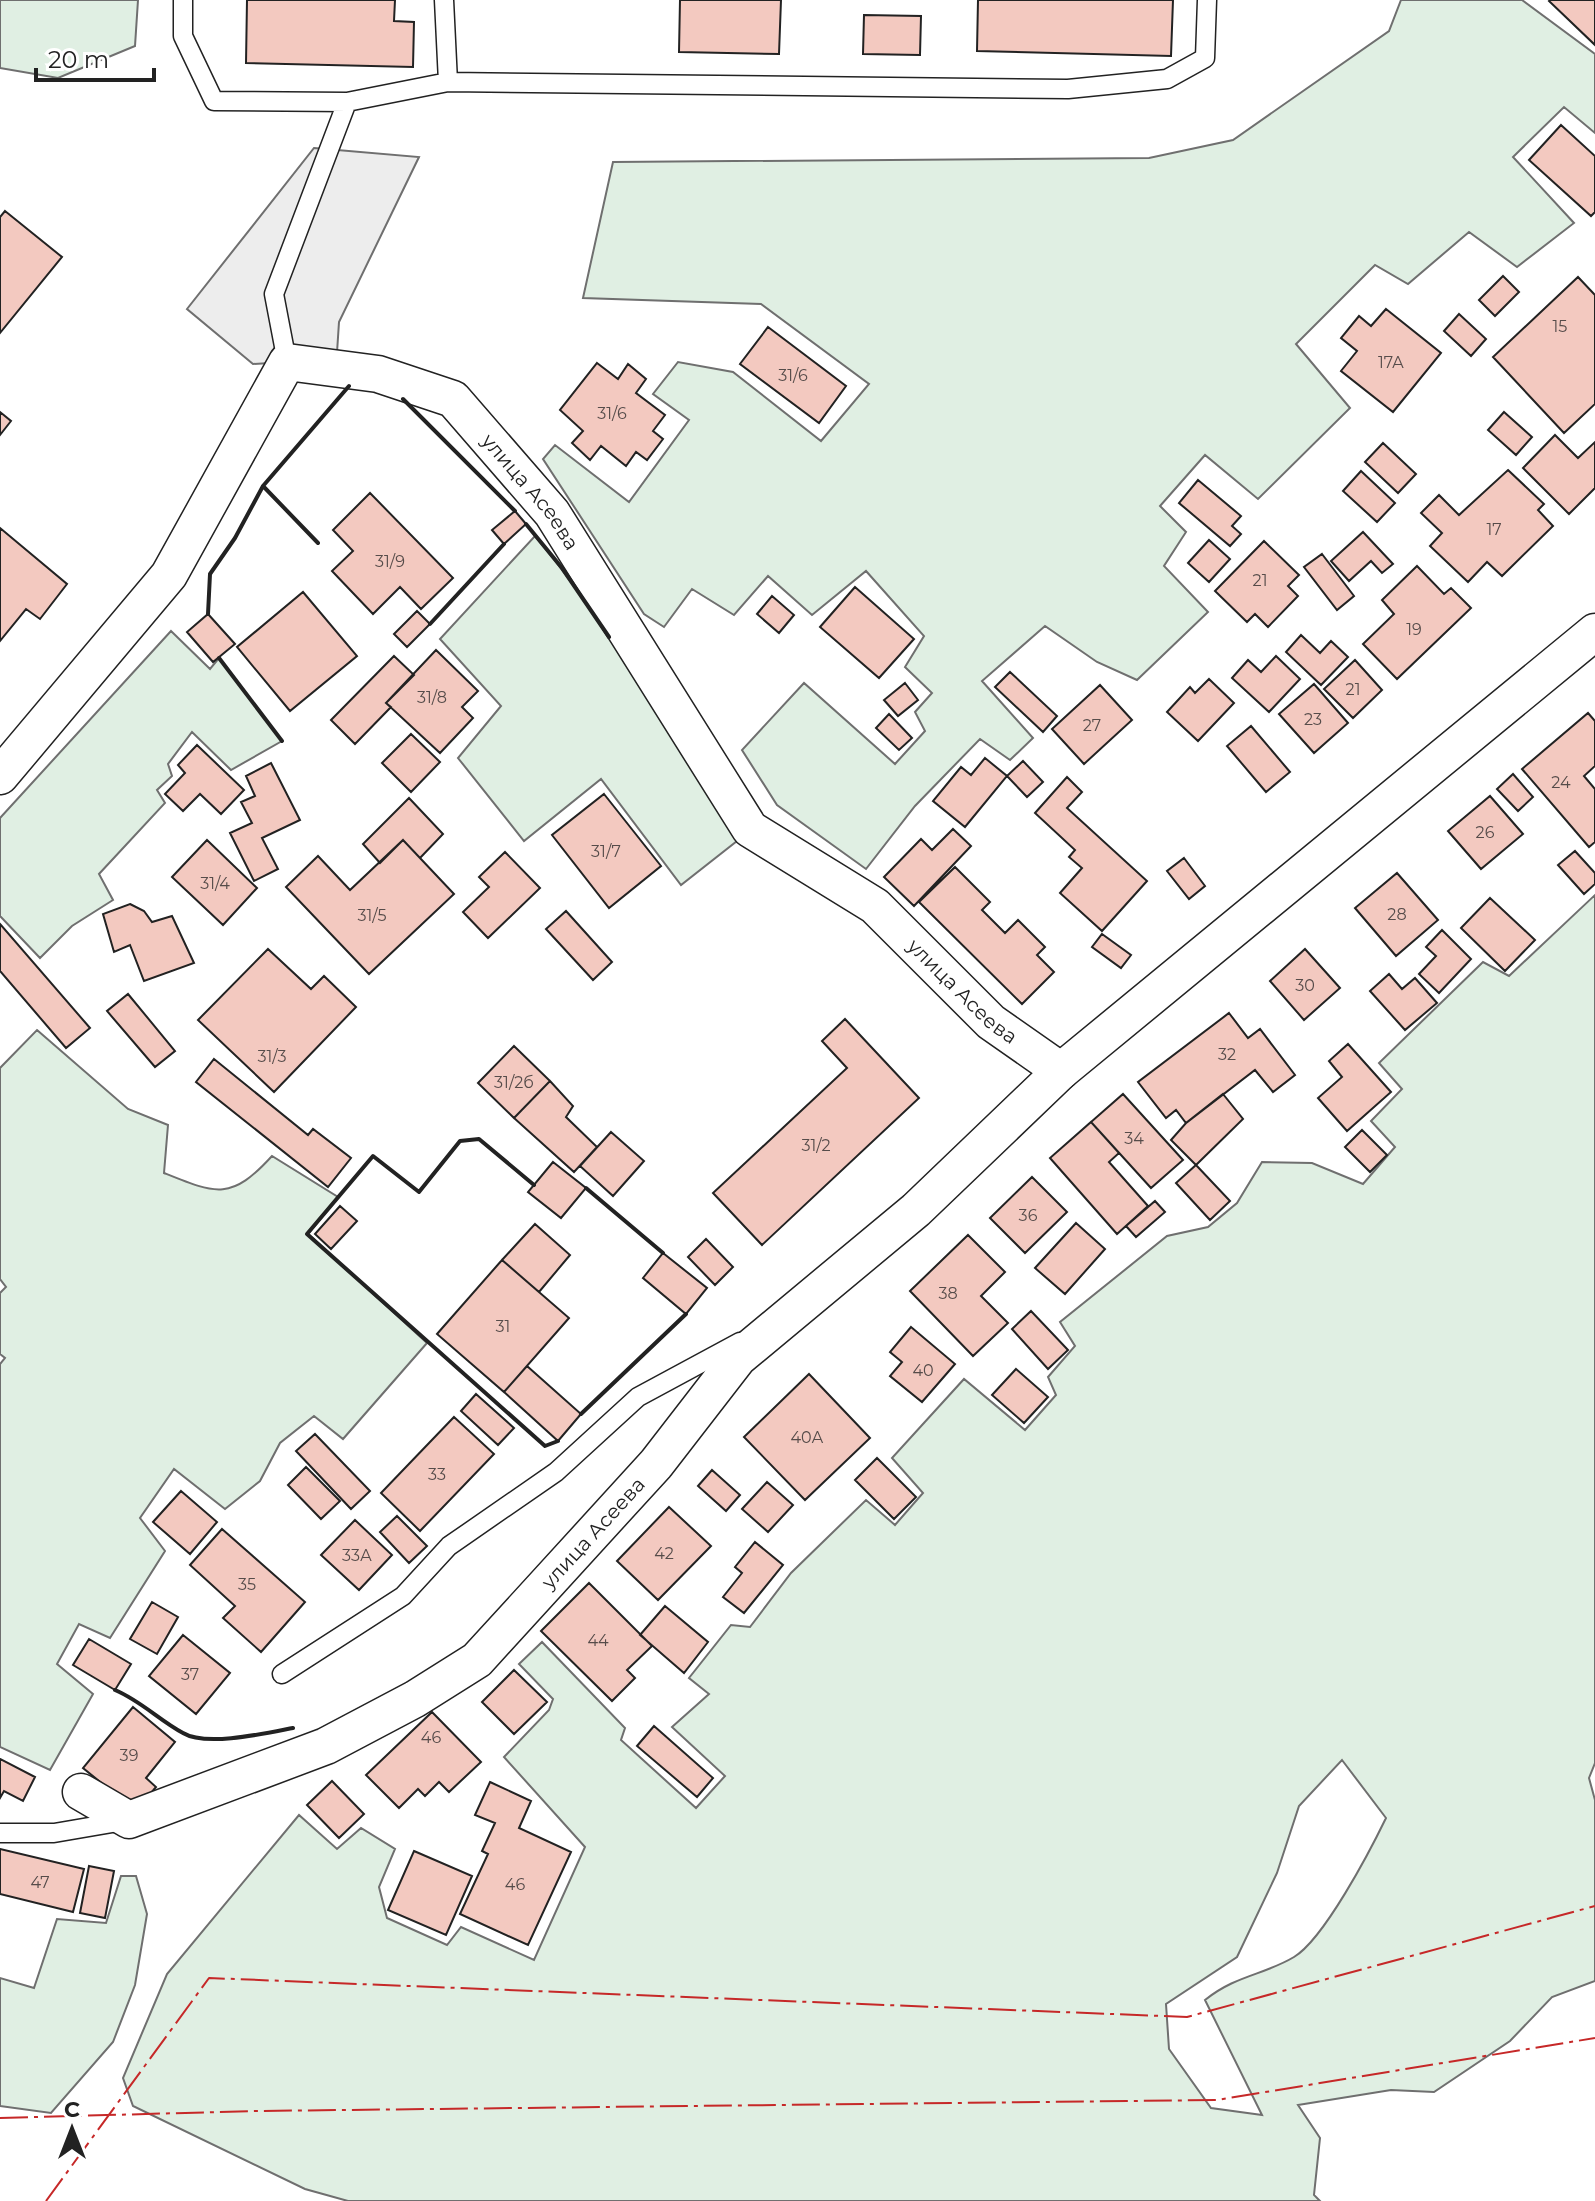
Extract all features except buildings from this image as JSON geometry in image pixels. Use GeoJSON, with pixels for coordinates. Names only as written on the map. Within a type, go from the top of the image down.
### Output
{"type":"FeatureCollection","features":[{"type":"Feature","properties":{"kind":"street"},"geometry":{"type":"LineString","coordinates":[[0,776],[169,575],[287,362]]}},
{"type":"Feature","properties":{"kind":"street","name":"улица Асеева"},"geometry":{"type":"LineString","coordinates":[[287,362],[378,374],[453,399],[552,513],[750,829],[875,906],[991,1022],[1061,1071]]}},
{"type":"Feature","properties":{"kind":"street","name":"улица Асеева"},"geometry":{"type":"LineString","coordinates":[[129,1820],[326,1746],[415,1699],[477,1660],[656,1464],[738,1358],[916,1210],[1061,1071],[1595,632]]}},
{"type":"Feature","properties":{"kind":"street"},"geometry":{"type":"LineString","coordinates":[[81,1792],[129,1820]]}},
{"type":"Feature","properties":{"kind":"lane"},"geometry":{"type":"LineString","coordinates":[[183,0],[183,36],[214,101],[347,102],[448,82],[1068,89],[1167,79],[1205,58],[1207,0]]}},
{"type":"Feature","properties":{"kind":"lane"},"geometry":{"type":"LineString","coordinates":[[444,0],[448,82]]}},
{"type":"Feature","properties":{"kind":"lane"},"geometry":{"type":"LineString","coordinates":[[287,362],[274,294],[347,102]]}},
{"type":"Feature","properties":{"kind":"lane"},"geometry":{"type":"LineString","coordinates":[[282,1674],[403,1596],[449,1546],[556,1472],[638,1397],[784,1319]]}},
{"type":"Feature","properties":{"kind":"lane"},"geometry":{"type":"LineString","coordinates":[[0,1833],[54,1833],[129,1820]]}},
{"type":"Feature","properties":{"kind":"green space"},"geometry":{"type":"Polygon","coordinates":[[[0,0],[138,0],[135,46],[58,78],[0,68],[0,0]]]}},
{"type":"Feature","properties":{"kind":"green space"},"geometry":{"type":"Polygon","coordinates":[[[1401,0],[1522,0],[1595,54],[1595,133],[1564,107],[1513,157],[1574,223],[1517,267],[1469,232],[1408,284],[1375,265],[1296,344],[1350,408],[1258,499],[1205,455],[1160,506],[1186,532],[1164,566],[1208,612],[1137,680],[1097,662],[1045,626],[982,681],[1033,738],[1010,760],[980,739],[915,806],[866,869],[777,805],[742,750],[804,683],[895,764],[925,731],[915,712],[932,693],[905,667],[924,636],[866,571],[812,615],[768,576],[734,615],[692,589],[664,627],[644,614],[543,459],[555,445],[629,502],[689,420],[653,394],[678,362],[733,372],[821,441],[869,384],[761,304],[583,298],[613,162],[1149,158],[1233,140],[1389,31],[1401,0]]]}},
{"type":"Feature","properties":{"kind":"green space"},"geometry":{"type":"Polygon","coordinates":[[[535,536],[616,646],[737,841],[681,885],[601,779],[524,841],[458,758],[501,706],[440,639],[535,536]]]}},
{"type":"Feature","properties":{"kind":"green space"},"geometry":{"type":"Polygon","coordinates":[[[171,631],[210,669],[219,658],[282,741],[231,770],[192,732],[168,764],[172,776],[157,790],[165,803],[99,874],[113,900],[72,926],[40,958],[0,916],[0,818],[171,631]]]}},
{"type":"Feature","properties":{"kind":"green space"},"geometry":{"type":"Polygon","coordinates":[[[1595,895],[1595,1763],[1589,1778],[1595,1800],[1595,1981],[1552,1997],[1510,2041],[1434,2092],[1391,2090],[1298,2105],[1320,2138],[1314,2195],[1320,2201],[348,2201],[305,2189],[133,2106],[123,2078],[167,1974],[299,1815],[337,1849],[361,1828],[395,1849],[379,1887],[387,1918],[447,1945],[461,1927],[534,1960],[585,1847],[504,1757],[549,1710],[553,1699],[519,1664],[542,1642],[625,1728],[621,1740],[696,1808],[725,1776],[672,1727],[709,1694],[689,1678],[731,1625],[750,1627],[791,1573],[866,1500],[895,1525],[923,1493],[892,1458],[964,1379],[1025,1430],[1056,1395],[1048,1377],[1075,1346],[1060,1322],[1167,1236],[1208,1227],[1237,1203],[1262,1162],[1312,1163],[1363,1184],[1395,1147],[1371,1121],[1402,1089],[1379,1063],[1483,962],[1509,976],[1595,895]],[[1342,1760],[1299,1806],[1277,1873],[1237,1957],[1166,2004],[1169,2049],[1211,2108],[1262,2115],[1205,2000],[1228,1985],[1283,1963],[1306,1947],[1332,1914],[1386,1818],[1342,1760]]]}},
{"type":"Feature","properties":{"kind":"green space"},"geometry":{"type":"Polygon","coordinates":[[[37,1030],[128,1109],[168,1125],[164,1173],[197,1186],[222,1189],[245,1181],[272,1156],[338,1197],[308,1234],[427,1343],[343,1439],[314,1416],[280,1443],[260,1481],[225,1509],[174,1469],[140,1518],[165,1551],[110,1638],[79,1624],[57,1664],[93,1694],[50,1770],[0,1747],[0,1364],[5,1358],[0,1354],[0,1293],[6,1287],[0,1279],[0,1068],[37,1030]]]}},
{"type":"Feature","properties":{"kind":"green space"},"geometry":{"type":"Polygon","coordinates":[[[121,1876],[136,1876],[147,1914],[135,1985],[113,2042],[51,2113],[0,2106],[0,1978],[34,1988],[57,1919],[106,1923],[121,1876]]]}},
{"type":"Feature","properties":{"kind":"shaded area"},"geometry":{"type":"Polygon","coordinates":[[[314,148],[419,157],[339,322],[336,368],[287,362],[253,364],[187,309],[314,148]]]}},
{"type":"Feature","properties":{"kind":"wall"},"geometry":{"type":"LineString","coordinates":[[208,614],[210,574],[235,538],[263,486],[349,386]]}},
{"type":"Feature","properties":{"kind":"wall"},"geometry":{"type":"LineString","coordinates":[[403,399],[515,511]]}},
{"type":"Feature","properties":{"kind":"wall"},"geometry":{"type":"LineString","coordinates":[[263,486],[318,543]]}},
{"type":"Feature","properties":{"kind":"wall"},"geometry":{"type":"LineString","coordinates":[[526,524],[562,568],[609,637]]}},
{"type":"Feature","properties":{"kind":"wall"},"geometry":{"type":"LineString","coordinates":[[430,624],[504,544]]}},
{"type":"Feature","properties":{"kind":"wall"},"geometry":{"type":"LineString","coordinates":[[219,658],[282,741]]}},
{"type":"Feature","properties":{"kind":"wall"},"geometry":{"type":"LineString","coordinates":[[534,1185],[479,1139],[460,1141],[419,1192],[373,1156],[307,1234],[545,1446],[558,1441]]}},
{"type":"Feature","properties":{"kind":"wall"},"geometry":{"type":"LineString","coordinates":[[586,1188],[663,1253]]}},
{"type":"Feature","properties":{"kind":"wall"},"geometry":{"type":"LineString","coordinates":[[581,1414],[686,1314]]}},
{"type":"Feature","properties":{"kind":"wall"},"geometry":{"type":"LineString","coordinates":[[115,1690],[193,1737],[237,1738],[293,1728]]}},
{"type":"Feature","properties":{"kind":"power"},"geometry":{"type":"LineString","coordinates":[[46,2201],[209,1978],[1187,2017],[1595,1906]]}},
{"type":"Feature","properties":{"kind":"power"},"geometry":{"type":"LineString","coordinates":[[0,2118],[255,2111],[1217,2100],[1595,2038]]}}]}
